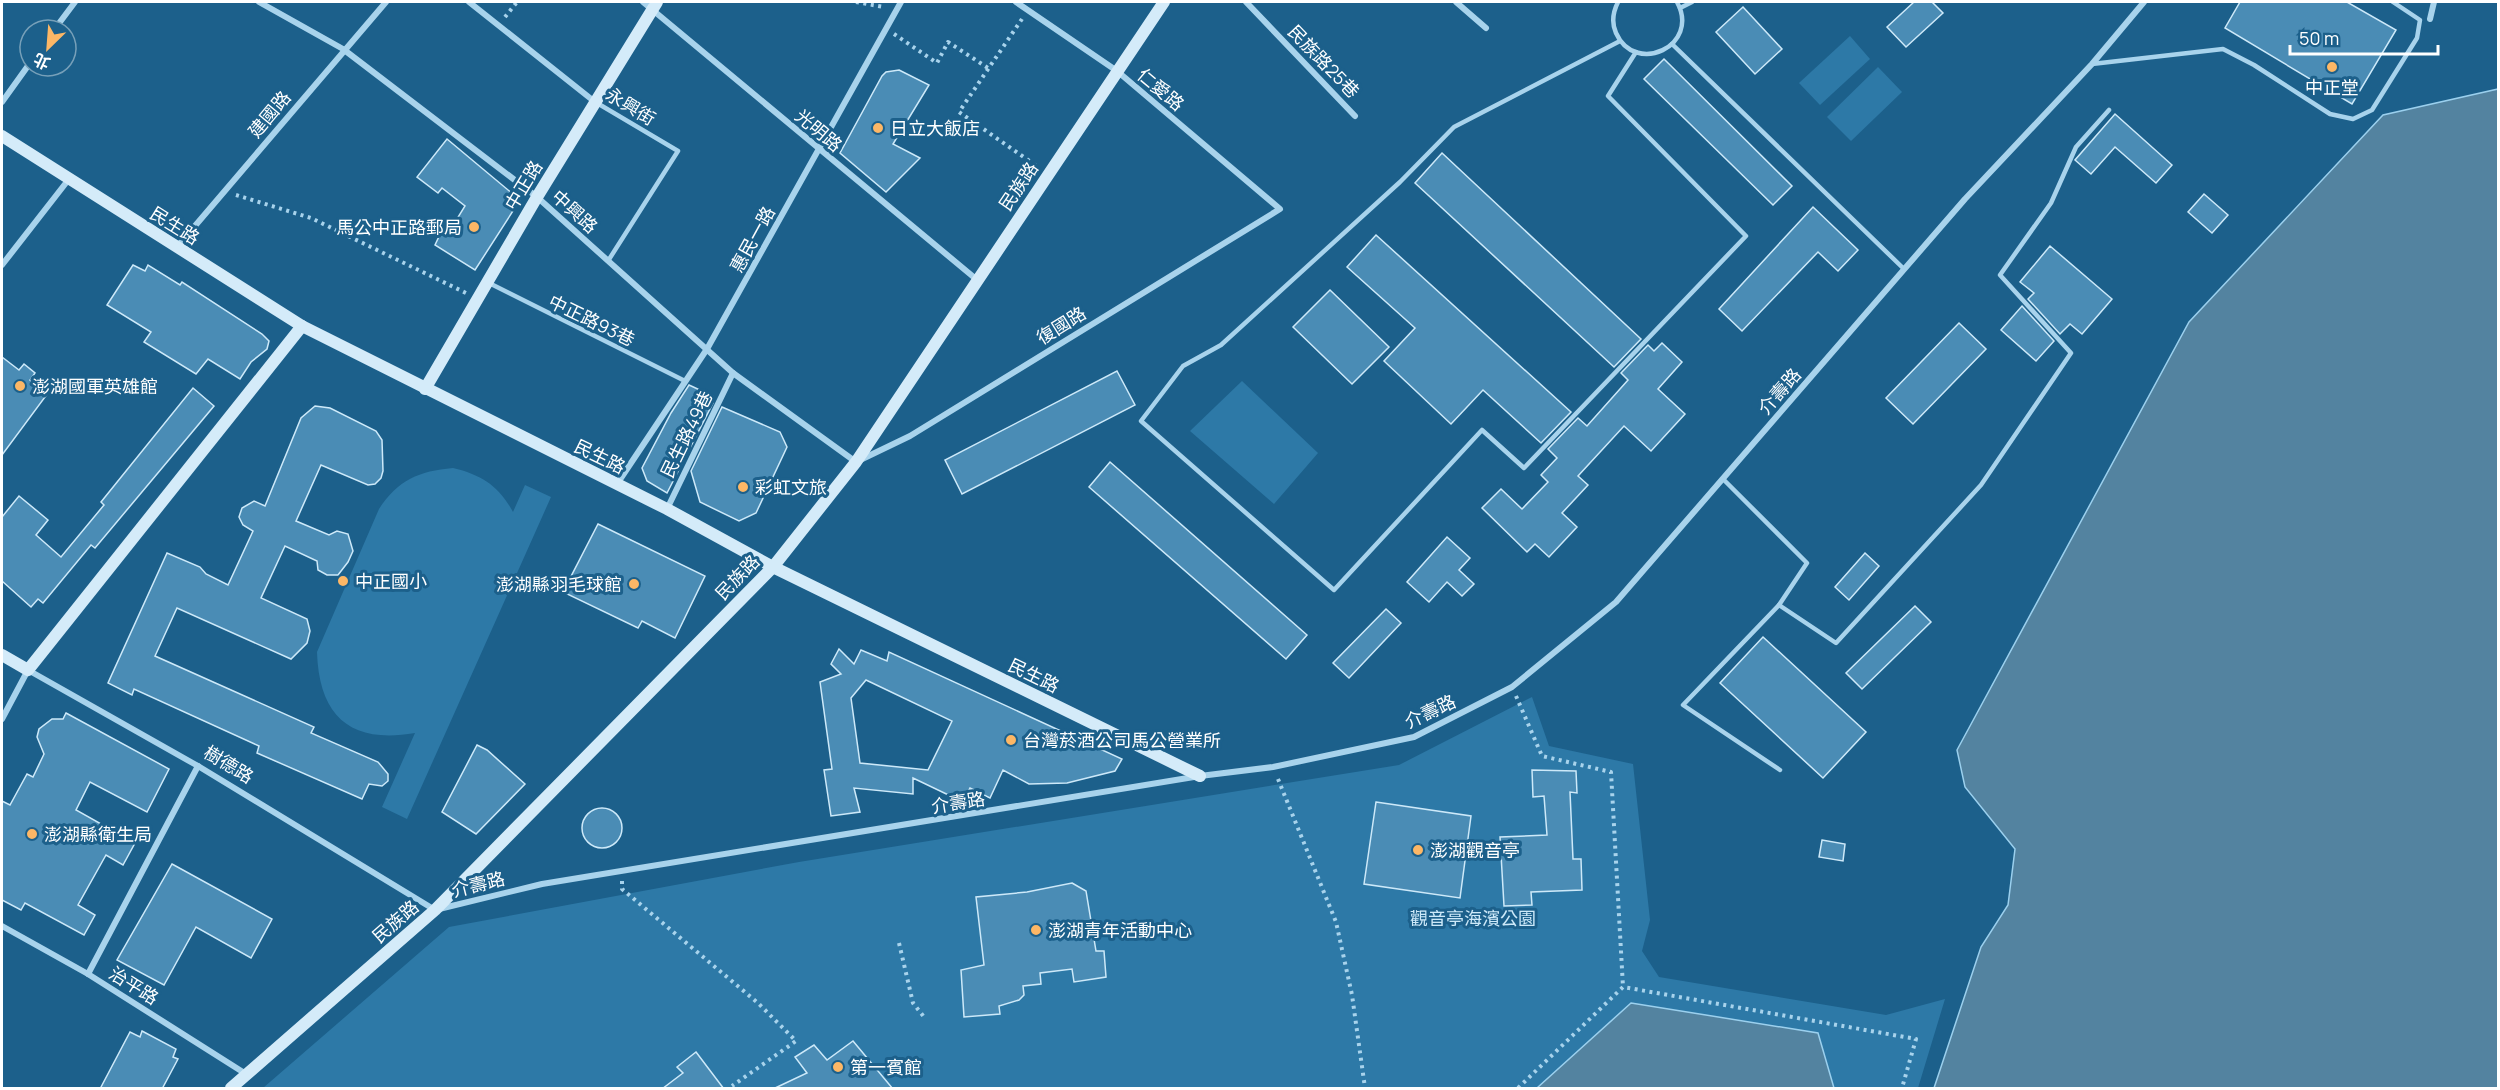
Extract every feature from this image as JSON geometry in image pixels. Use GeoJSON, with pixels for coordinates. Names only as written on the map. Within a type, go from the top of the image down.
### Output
{"type":"FeatureCollection","features":[{"type":"Feature","properties":{"kind":"main road","name":"民族路"},"geometry":{"type":"LineString","coordinates":[[231,1089],[435,910],[773,567],[856,462],[976,279],[1164,2]]}},
{"type":"Feature","properties":{"kind":"main road","name":"中正路"},"geometry":{"type":"LineString","coordinates":[[425,389],[651,4]]}},
{"type":"Feature","properties":{"kind":"main road","name":"民生路"},"geometry":{"type":"LineString","coordinates":[[2,136],[302,327],[667,509],[773,567],[1200,776]]}},
{"type":"Feature","properties":{"kind":"main road"},"geometry":{"type":"LineString","coordinates":[[28,670],[302,327]]}},
{"type":"Feature","properties":{"kind":"main road","name":"樹德路"},"geometry":{"type":"LineString","coordinates":[[2,655],[28,670]]}},
{"type":"Feature","properties":{"kind":"street"},"geometry":{"type":"LineString","coordinates":[[63,18],[75,2]]}},
{"type":"Feature","properties":{"kind":"street","name":"中興路"},"geometry":{"type":"LineString","coordinates":[[259,2],[343,49],[537,197],[733,372],[856,462]]}},
{"type":"Feature","properties":{"kind":"street","name":"建國路"},"geometry":{"type":"LineString","coordinates":[[177,247],[343,49],[386,2]]}},
{"type":"Feature","properties":{"kind":"street","name":"永興街"},"geometry":{"type":"LineString","coordinates":[[469,2],[595,102]]}},
{"type":"Feature","properties":{"kind":"street","name":"惠民一路"},"geometry":{"type":"LineString","coordinates":[[617,484],[707,349],[896,9],[902,2]]}},
{"type":"Feature","properties":{"kind":"street","name":"仁愛路"},"geometry":{"type":"LineString","coordinates":[[1016,2],[1117,71],[1280,208]]}},
{"type":"Feature","properties":{"kind":"street","name":"民族路25巷"},"geometry":{"type":"LineString","coordinates":[[1246,2],[1355,116]]}},
{"type":"Feature","properties":{"kind":"street"},"geometry":{"type":"LineString","coordinates":[[1456,2],[1486,28]]}},
{"type":"Feature","properties":{"kind":"street","name":"介壽路"},"geometry":{"type":"LineString","coordinates":[[435,910],[542,884],[1200,776],[1273,767],[1414,737],[1512,687],[1617,602],[1965,199],[2092,64],[2144,2]]}},
{"type":"Feature","properties":{"kind":"street"},"geometry":{"type":"LineString","coordinates":[[2430,19],[2434,2]]}},
{"type":"Feature","properties":{"kind":"street","name":"光明路"},"geometry":{"type":"LineString","coordinates":[[651,4],[819,150],[976,279]]}},
{"type":"Feature","properties":{"kind":"street"},"geometry":{"type":"LineString","coordinates":[[2,102],[19,78]]}},
{"type":"Feature","properties":{"kind":"street"},"geometry":{"type":"LineString","coordinates":[[2,265],[69,179]]}},
{"type":"Feature","properties":{"kind":"street","name":"復國路"},"geometry":{"type":"LineString","coordinates":[[856,462],[920,429],[1280,208]]}},
{"type":"Feature","properties":{"kind":"street","name":"民生路49巷"},"geometry":{"type":"LineString","coordinates":[[667,509],[733,372]]}},
{"type":"Feature","properties":{"kind":"street"},"geometry":{"type":"LineString","coordinates":[[2,719],[28,670]]}},
{"type":"Feature","properties":{"kind":"street","name":"樹德路"},"geometry":{"type":"LineString","coordinates":[[28,670],[198,766],[435,910]]}},
{"type":"Feature","properties":{"kind":"street"},"geometry":{"type":"LineString","coordinates":[[88,974],[198,766]]}},
{"type":"Feature","properties":{"kind":"street","name":"治平路"},"geometry":{"type":"LineString","coordinates":[[2,926],[88,974],[247,1074]]}},
{"type":"Feature","properties":{"kind":"lane"},"geometry":{"type":"LineString","coordinates":[[1618,2],[1613,19],[1620,41],[1636,52],[1655,53],[1672,44],[1682,27],[1677,2]]}},
{"type":"Feature","properties":{"kind":"lane"},"geometry":{"type":"LineString","coordinates":[[1680,8],[1692,2]]}},
{"type":"Feature","properties":{"kind":"lane"},"geometry":{"type":"LineString","coordinates":[[2092,64],[2223,49],[2254,65],[2330,114],[2353,119],[2372,110],[2417,38],[2420,20],[2393,2]]}},
{"type":"Feature","properties":{"kind":"lane"},"geometry":{"type":"LineString","coordinates":[[1620,41],[1454,127],[1400,182],[1221,345],[1183,366],[1141,421],[1334,590],[1482,430],[1524,468],[1746,236],[1608,96],[1636,52]]}},
{"type":"Feature","properties":{"kind":"lane"},"geometry":{"type":"LineString","coordinates":[[1672,44],[1904,269]]}},
{"type":"Feature","properties":{"kind":"lane","name":"永興街"},"geometry":{"type":"LineString","coordinates":[[595,102],[678,151],[608,261]]}},
{"type":"Feature","properties":{"kind":"lane"},"geometry":{"type":"LineString","coordinates":[[1779,605],[1836,643],[1981,485],[2071,353],[2000,275],[2051,203],[2076,147],[2109,110]]}},
{"type":"Feature","properties":{"kind":"lane","name":"中正路93巷"},"geometry":{"type":"LineString","coordinates":[[487,283],[685,381]]}},
{"type":"Feature","properties":{"kind":"lane"},"geometry":{"type":"LineString","coordinates":[[1723,479],[1807,563],[1779,605],[1683,705],[1780,770]]}},
{"type":"Feature","properties":{"kind":"path"},"geometry":{"type":"LineString","coordinates":[[498,25],[517,2]]}},
{"type":"Feature","properties":{"kind":"path"},"geometry":{"type":"LineString","coordinates":[[855,2],[896,9]]}},
{"type":"Feature","properties":{"kind":"path"},"geometry":{"type":"LineString","coordinates":[[1027,11],[959,112],[1048,175]]}},
{"type":"Feature","properties":{"kind":"path"},"geometry":{"type":"LineString","coordinates":[[886,28],[937,63],[948,42],[988,68]]}},
{"type":"Feature","properties":{"kind":"path"},"geometry":{"type":"LineString","coordinates":[[223,191],[311,218],[478,298]]}},
{"type":"Feature","properties":{"kind":"path"},"geometry":{"type":"LineString","coordinates":[[1512,687],[1542,756],[1611,772],[1623,987],[1518,1089]]}},
{"type":"Feature","properties":{"kind":"path"},"geometry":{"type":"LineString","coordinates":[[1273,767],[1336,922],[1352,995],[1365,1089]]}},
{"type":"Feature","properties":{"kind":"path"},"geometry":{"type":"LineString","coordinates":[[622,872],[622,889],[758,1003],[796,1041],[732,1086]]}},
{"type":"Feature","properties":{"kind":"path"},"geometry":{"type":"LineString","coordinates":[[898,943],[913,1003],[924,1017]]}},
{"type":"Feature","properties":{"kind":"path"},"geometry":{"type":"LineString","coordinates":[[1623,987],[1916,1039],[1902,1089]]}},
{"type":"Feature","properties":{"kind":"green space"},"geometry":{"type":"Polygon","coordinates":[[[1850,36],[1870,59],[1820,105],[1799,83],[1850,36]]]}},
{"type":"Feature","properties":{"kind":"green space"},"geometry":{"type":"Polygon","coordinates":[[[1878,67],[1902,92],[1851,141],[1827,117],[1878,67]]]}},
{"type":"Feature","properties":{"kind":"green space"},"geometry":{"type":"Polygon","coordinates":[[[1242,381],[1318,453],[1274,504],[1190,431],[1242,381]]]}},
{"type":"Feature","properties":{"kind":"green space"},"geometry":{"type":"Polygon","coordinates":[[[453,468],[473,474],[496,488],[513,512],[525,485],[551,497],[407,819],[382,807],[415,733],[373,734],[357,730],[343,721],[332,710],[324,694],[319,675],[317,652],[379,509],[386,499],[410,479],[430,472],[453,468]]]}},
{"type":"Feature","properties":{"kind":"green space","name":"觀音亭海濱公園"},"geometry":{"type":"Polygon","coordinates":[[[1532,697],[1549,746],[1633,764],[1650,920],[1642,951],[1659,977],[1886,1015],[1945,999],[1918,1088],[263,1088],[449,927],[799,862],[1399,765],[1532,697]]]}},
{"type":"Feature","properties":{"kind":"shaded area"},"geometry":{"type":"Polygon","coordinates":[[[2498,89],[2498,1088],[1934,1088],[1981,947],[2008,905],[2015,849],[1965,787],[1957,750],[2189,322],[2383,115],[2498,89]]]}},
{"type":"Feature","properties":{"kind":"shaded area"},"geometry":{"type":"Polygon","coordinates":[[[1631,1003],[1818,1033],[1834,1088],[1537,1088],[1631,1003]]]}},
{"type":"Feature","properties":{"kind":"building"},"geometry":{"type":"Polygon","coordinates":[[[1914,2],[1932,2],[1943,13],[1906,47],[1887,27],[1914,2]]]}},
{"type":"Feature","properties":{"kind":"building","name":"中正堂"},"geometry":{"type":"Polygon","coordinates":[[[2240,2],[2347,2],[2396,30],[2352,104],[2225,28],[2240,2]]]}},
{"type":"Feature","properties":{"kind":"building"},"geometry":{"type":"Polygon","coordinates":[[[1743,7],[1782,49],[1755,74],[1716,32],[1743,7]]]}},
{"type":"Feature","properties":{"kind":"building"},"geometry":{"type":"Polygon","coordinates":[[[1664,59],[1792,186],[1773,205],[1644,79],[1664,59]]]}},
{"type":"Feature","properties":{"kind":"building","name":"日立大飯店"},"geometry":{"type":"Polygon","coordinates":[[[899,70],[929,85],[893,144],[920,158],[886,192],[840,153],[882,76],[886,72],[899,70]]]}},
{"type":"Feature","properties":{"kind":"building"},"geometry":{"type":"Polygon","coordinates":[[[2115,114],[2172,165],[2156,183],[2115,147],[2091,174],[2075,160],[2115,114]]]}},
{"type":"Feature","properties":{"kind":"building"},"geometry":{"type":"Polygon","coordinates":[[[447,139],[520,200],[475,270],[435,245],[443,228],[449,232],[465,206],[442,188],[438,193],[417,177],[447,139]]]}},
{"type":"Feature","properties":{"kind":"building"},"geometry":{"type":"Polygon","coordinates":[[[1442,153],[1641,339],[1614,367],[1415,183],[1442,153]]]}},
{"type":"Feature","properties":{"kind":"building"},"geometry":{"type":"Polygon","coordinates":[[[2204,194],[2228,215],[2212,233],[2188,212],[2204,194]]]}},
{"type":"Feature","properties":{"kind":"building"},"geometry":{"type":"Polygon","coordinates":[[[1813,207],[1858,250],[1838,271],[1818,252],[1742,331],[1719,309],[1813,207]]]}},
{"type":"Feature","properties":{"kind":"building"},"geometry":{"type":"Polygon","coordinates":[[[1376,235],[1571,412],[1541,443],[1483,390],[1451,424],[1384,361],[1415,328],[1347,267],[1376,235]]]}},
{"type":"Feature","properties":{"kind":"building"},"geometry":{"type":"Polygon","coordinates":[[[2050,246],[2112,299],[2082,334],[2070,324],[2060,334],[2028,299],[2034,293],[2020,282],[2050,246]]]}},
{"type":"Feature","properties":{"kind":"building"},"geometry":{"type":"Polygon","coordinates":[[[133,265],[145,271],[148,265],[180,285],[182,282],[262,334],[269,341],[267,349],[251,362],[240,379],[208,359],[196,374],[144,342],[151,332],[107,305],[133,265]]]}},
{"type":"Feature","properties":{"kind":"building"},"geometry":{"type":"Polygon","coordinates":[[[1330,290],[1389,347],[1352,384],[1293,327],[1330,290]]]}},
{"type":"Feature","properties":{"kind":"building"},"geometry":{"type":"Polygon","coordinates":[[[2022,306],[2054,341],[2036,361],[2001,330],[2022,306]]]}},
{"type":"Feature","properties":{"kind":"building"},"geometry":{"type":"Polygon","coordinates":[[[1959,323],[1986,349],[1913,424],[1886,398],[1959,323]]]}},
{"type":"Feature","properties":{"kind":"building"},"geometry":{"type":"Polygon","coordinates":[[[1662,343],[1682,362],[1658,389],[1685,414],[1651,451],[1624,426],[1578,476],[1588,485],[1562,513],[1577,527],[1549,557],[1535,544],[1527,552],[1482,508],[1501,489],[1522,509],[1548,482],[1541,475],[1557,458],[1548,449],[1578,418],[1587,426],[1628,380],[1621,373],[1648,345],[1654,351],[1662,343]]]}},
{"type":"Feature","properties":{"kind":"building","name":"澎湖國軍英雄館"},"geometry":{"type":"Polygon","coordinates":[[[2,357],[19,370],[24,364],[35,373],[30,380],[48,393],[2,455],[2,357]]]}},
{"type":"Feature","properties":{"kind":"building"},"geometry":{"type":"Polygon","coordinates":[[[1117,371],[1135,405],[962,494],[945,460],[1117,371]]]}},
{"type":"Feature","properties":{"kind":"building"},"geometry":{"type":"Polygon","coordinates":[[[689,385],[713,396],[710,401],[713,403],[667,493],[647,481],[642,468],[671,413],[689,385]]]}},
{"type":"Feature","properties":{"kind":"building"},"geometry":{"type":"Polygon","coordinates":[[[193,388],[214,406],[95,548],[91,545],[43,603],[38,599],[31,607],[2,581],[2,517],[19,496],[48,520],[36,535],[61,557],[104,505],[101,502],[193,388]]]}},
{"type":"Feature","properties":{"kind":"building"},"geometry":{"type":"Polygon","coordinates":[[[315,406],[330,408],[376,431],[382,440],[383,471],[381,478],[375,484],[368,485],[321,465],[296,521],[329,535],[337,531],[348,534],[353,551],[338,575],[327,575],[318,570],[317,561],[285,546],[261,598],[307,619],[310,631],[307,643],[291,659],[177,608],[155,656],[314,727],[311,733],[378,762],[388,774],[388,781],[382,786],[369,784],[362,799],[257,753],[259,746],[134,689],[132,695],[108,683],[167,553],[200,567],[206,574],[228,585],[253,531],[243,525],[239,517],[242,508],[254,501],[265,506],[301,418],[315,406]]]}},
{"type":"Feature","properties":{"kind":"building"},"geometry":{"type":"Polygon","coordinates":[[[722,407],[780,432],[787,447],[756,513],[739,521],[700,502],[691,471],[722,407]]]}},
{"type":"Feature","properties":{"kind":"building"},"geometry":{"type":"Polygon","coordinates":[[[1110,462],[1307,635],[1286,659],[1089,487],[1110,462]]]}},
{"type":"Feature","properties":{"kind":"building","name":"澎湖縣羽毛球館"},"geometry":{"type":"Polygon","coordinates":[[[598,524],[705,576],[675,638],[642,621],[638,628],[563,592],[598,524]]]}},
{"type":"Feature","properties":{"kind":"building"},"geometry":{"type":"Polygon","coordinates":[[[1447,537],[1470,558],[1459,570],[1474,584],[1462,596],[1447,582],[1429,602],[1407,582],[1447,537]]]}},
{"type":"Feature","properties":{"kind":"building"},"geometry":{"type":"Polygon","coordinates":[[[1865,553],[1879,566],[1849,600],[1835,587],[1865,553]]]}},
{"type":"Feature","properties":{"kind":"building"},"geometry":{"type":"Polygon","coordinates":[[[1915,606],[1931,622],[1862,689],[1846,673],[1915,606]]]}},
{"type":"Feature","properties":{"kind":"building"},"geometry":{"type":"Polygon","coordinates":[[[1386,609],[1401,623],[1349,678],[1333,663],[1386,609]]]}},
{"type":"Feature","properties":{"kind":"building"},"geometry":{"type":"Polygon","coordinates":[[[1763,637],[1866,732],[1823,778],[1720,683],[1763,637]]]}},
{"type":"Feature","properties":{"kind":"building","name":"台灣菸酒公司馬公營業所"},"geometry":{"type":"Polygon","coordinates":[[[839,649],[854,664],[861,650],[887,661],[889,652],[1122,759],[1115,771],[1067,783],[1029,784],[1003,770],[990,798],[970,788],[963,802],[913,778],[913,794],[854,788],[860,812],[831,816],[824,770],[832,769],[820,682],[841,674],[831,664],[839,649]],[[866,680],[851,698],[860,763],[928,770],[952,721],[866,680]]]}},
{"type":"Feature","properties":{"kind":"building"},"geometry":{"type":"Polygon","coordinates":[[[66,713],[169,769],[147,812],[90,782],[76,810],[135,843],[123,865],[106,855],[78,905],[95,915],[84,935],[25,903],[21,910],[2,900],[2,801],[10,805],[27,774],[33,777],[44,754],[37,737],[39,729],[52,719],[63,719],[66,713]]]}},
{"type":"Feature","properties":{"kind":"building"},"geometry":{"type":"Polygon","coordinates":[[[477,745],[487,750],[525,784],[476,834],[442,812],[477,745]]]}},
{"type":"Feature","properties":{"kind":"building"},"geometry":{"type":"Polygon","coordinates":[[[1532,770],[1576,771],[1577,793],[1570,792],[1573,859],[1581,859],[1582,890],[1531,892],[1532,905],[1504,906],[1500,837],[1547,835],[1544,796],[1533,797],[1532,770]]]}},
{"type":"Feature","properties":{"kind":"building","name":"澎湖觀音亭"},"geometry":{"type":"Polygon","coordinates":[[[1376,802],[1471,816],[1460,898],[1364,884],[1376,802]]]}},
{"type":"Feature","properties":{"kind":"building"},"geometry":{"type":"Polygon","coordinates":[[[602,808],[616,814],[622,828],[616,842],[602,848],[588,842],[582,828],[588,814],[602,808]]]}},
{"type":"Feature","properties":{"kind":"building"},"geometry":{"type":"Polygon","coordinates":[[[1822,840],[1845,844],[1843,861],[1819,857],[1822,840]]]}},
{"type":"Feature","properties":{"kind":"building"},"geometry":{"type":"Polygon","coordinates":[[[172,864],[272,919],[251,958],[196,927],[164,985],[117,960],[172,864]]]}},
{"type":"Feature","properties":{"kind":"building","name":"澎湖青年活動中心"},"geometry":{"type":"Polygon","coordinates":[[[1072,883],[1086,891],[1096,951],[1104,951],[1106,977],[1074,982],[1072,969],[1040,973],[1041,984],[1023,986],[1024,995],[1019,1000],[999,1006],[1000,1014],[964,1017],[961,970],[984,965],[976,897],[1027,892],[1072,883]]]}},
{"type":"Feature","properties":{"kind":"building"},"geometry":{"type":"Polygon","coordinates":[[[142,1031],[176,1049],[173,1057],[178,1059],[162,1089],[100,1089],[130,1032],[140,1037],[142,1031]]]}},
{"type":"Feature","properties":{"kind":"building","name":"第一賓館"},"geometry":{"type":"Polygon","coordinates":[[[853,1041],[893,1089],[773,1089],[807,1073],[795,1057],[814,1045],[827,1060],[853,1041]]]}},
{"type":"Feature","properties":{"kind":"building"},"geometry":{"type":"Polygon","coordinates":[[[696,1052],[724,1089],[662,1089],[683,1073],[677,1067],[696,1052]]]}},
{"type":"Feature","properties":{"kind":"place","name":"中正堂"},"geometry":{"type":"Point","coordinates":[2332,67]}},
{"type":"Feature","properties":{"kind":"place","name":"日立大飯店"},"geometry":{"type":"Point","coordinates":[878,128]}},
{"type":"Feature","properties":{"kind":"place","name":"馬公中正路郵局"},"geometry":{"type":"Point","coordinates":[474,227]}},
{"type":"Feature","properties":{"kind":"place","name":"澎湖國軍英雄館"},"geometry":{"type":"Point","coordinates":[20,386]}},
{"type":"Feature","properties":{"kind":"place","name":"彩虹文旅"},"geometry":{"type":"Point","coordinates":[743,487]}},
{"type":"Feature","properties":{"kind":"place","name":"中正國小"},"geometry":{"type":"Point","coordinates":[343,581]}},
{"type":"Feature","properties":{"kind":"place","name":"澎湖縣羽毛球館"},"geometry":{"type":"Point","coordinates":[634,584]}},
{"type":"Feature","properties":{"kind":"place","name":"台灣菸酒公司馬公營業所"},"geometry":{"type":"Point","coordinates":[1011,740]}},
{"type":"Feature","properties":{"kind":"place","name":"澎湖縣衛生局"},"geometry":{"type":"Point","coordinates":[32,834]}},
{"type":"Feature","properties":{"kind":"place","name":"澎湖觀音亭"},"geometry":{"type":"Point","coordinates":[1418,850]}},
{"type":"Feature","properties":{"kind":"place","name":"澎湖青年活動中心"},"geometry":{"type":"Point","coordinates":[1036,930]}},
{"type":"Feature","properties":{"kind":"place","name":"第一賓館"},"geometry":{"type":"Point","coordinates":[838,1067]}}]}
